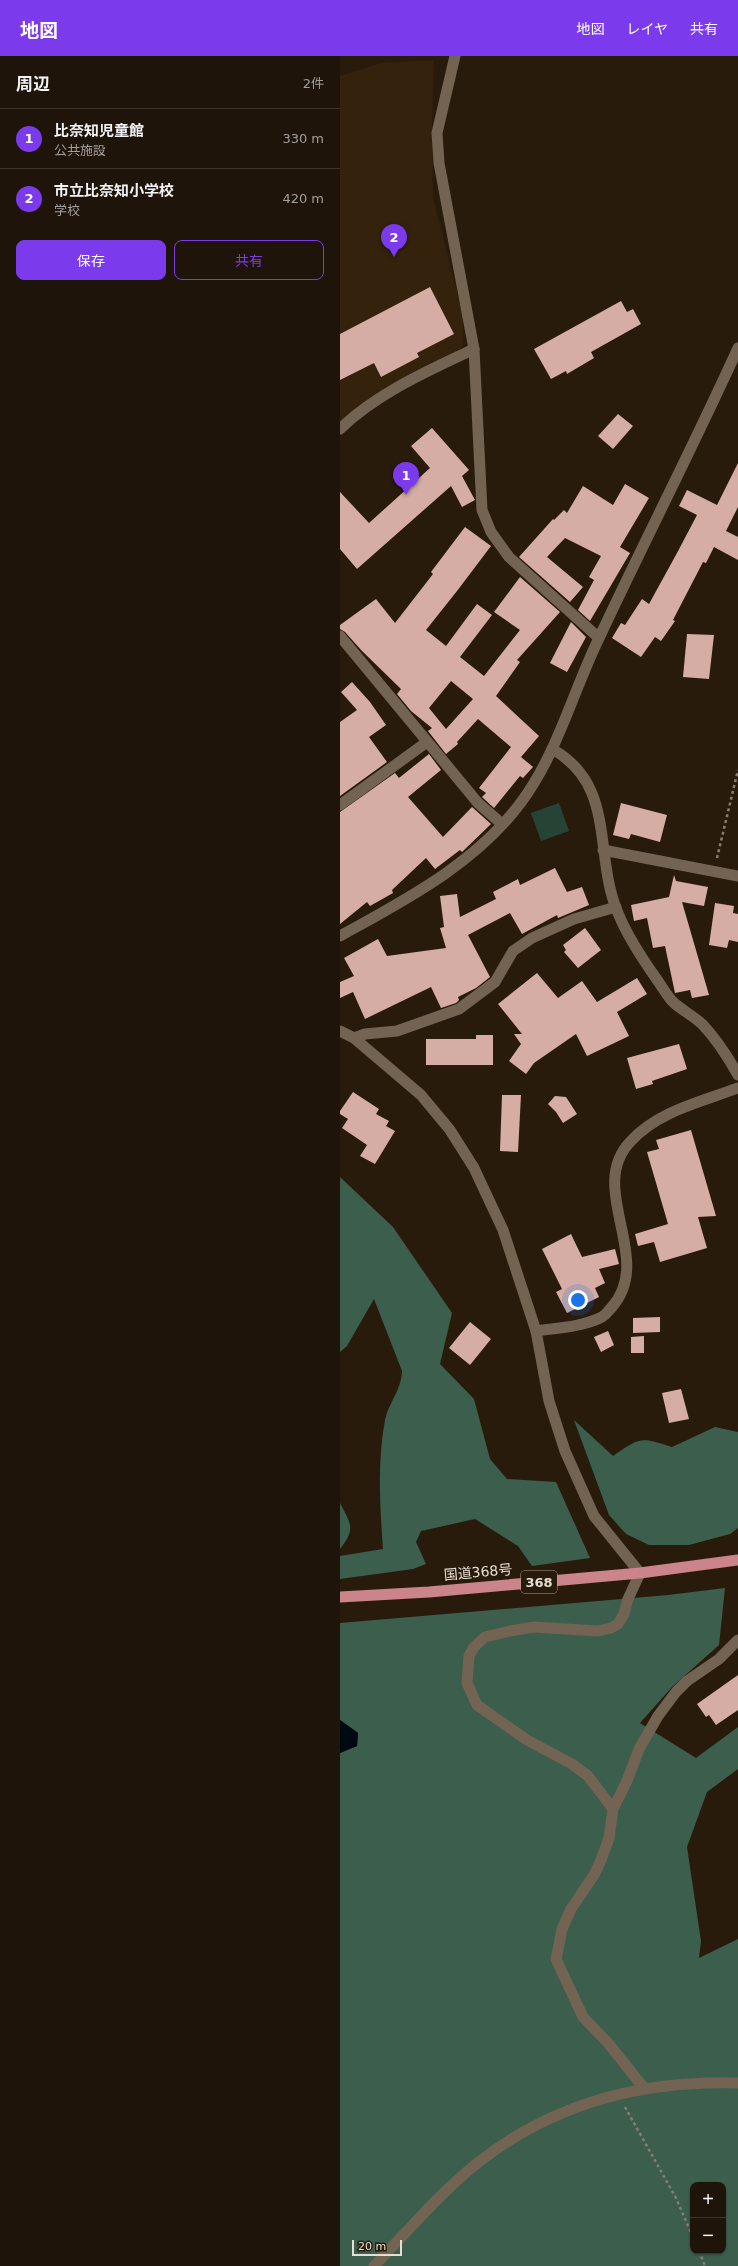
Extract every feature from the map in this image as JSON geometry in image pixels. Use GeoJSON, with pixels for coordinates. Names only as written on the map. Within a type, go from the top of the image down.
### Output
{"type":"FeatureCollection","features":[{"type":"Feature","properties":{"kind":"highway","name":"国道368号"},"geometry":{"type":"LineString","coordinates":[[340,1597],[429,1592],[640,1573],[738,1560]]}},
{"type":"Feature","properties":{"kind":"street"},"geometry":{"type":"LineString","coordinates":[[455,56],[437,133],[439,163],[474,349],[482,510],[491,532],[509,557],[599,638]]}},
{"type":"Feature","properties":{"kind":"street"},"geometry":{"type":"LineString","coordinates":[[340,936],[405,899],[466,858],[502,824],[521,802],[552,749],[599,638],[702,428],[738,348]]}},
{"type":"Feature","properties":{"kind":"street"},"geometry":{"type":"LineString","coordinates":[[340,429],[351,419],[387,394],[474,349]]}},
{"type":"Feature","properties":{"kind":"street"},"geometry":{"type":"LineString","coordinates":[[340,636],[478,803],[502,824]]}},
{"type":"Feature","properties":{"kind":"street"},"geometry":{"type":"LineString","coordinates":[[340,805],[427,742]]}},
{"type":"Feature","properties":{"kind":"street"},"geometry":{"type":"LineString","coordinates":[[552,749],[565,756],[583,775],[592,792],[601,823],[603,850],[609,890],[631,940],[671,1000],[702,1025],[727,1054],[738,1075]]}},
{"type":"Feature","properties":{"kind":"street"},"geometry":{"type":"LineString","coordinates":[[603,850],[714,870],[738,876]]}},
{"type":"Feature","properties":{"kind":"street"},"geometry":{"type":"LineString","coordinates":[[354,1038],[365,1034],[397,1031],[459,1008],[495,982],[513,951],[532,938],[574,919],[616,907]]}},
{"type":"Feature","properties":{"kind":"street"},"geometry":{"type":"LineString","coordinates":[[340,1031],[354,1038],[421,1095],[450,1130],[474,1168],[503,1230],[536,1331],[549,1401],[565,1451],[594,1516],[640,1573],[628,1599],[624,1614],[618,1624],[611,1628],[598,1631],[534,1627],[510,1631],[485,1637],[474,1647],[469,1656],[467,1683],[477,1705],[527,1740],[572,1764],[588,1776],[613,1809]]}},
{"type":"Feature","properties":{"kind":"street"},"geometry":{"type":"LineString","coordinates":[[536,1331],[569,1327],[602,1317],[618,1300],[626,1279],[627,1250],[614,1186],[618,1162],[629,1143],[660,1117],[738,1088]]}},
{"type":"Feature","properties":{"kind":"street"},"geometry":{"type":"LineString","coordinates":[[644,2088],[608,2043],[583,2016],[556,1959],[562,1929],[571,1909],[594,1876],[609,1838],[613,1809],[627,1781],[639,1749],[666,1704],[686,1681],[719,1659],[738,1640]]}},
{"type":"Feature","properties":{"kind":"street"},"geometry":{"type":"LineString","coordinates":[[374,2266],[451,2186],[492,2152],[531,2128],[559,2115],[616,2094],[644,2088],[710,2082],[738,2083]]}},
{"type":"Feature","properties":{"kind":"path"},"geometry":{"type":"LineString","coordinates":[[714,870],[738,770]]}},
{"type":"Feature","properties":{"kind":"path"},"geometry":{"type":"LineString","coordinates":[[616,2094],[633,2119],[676,2198],[690,2230]]}},
{"type":"Feature","properties":{"kind":"path"},"geometry":{"type":"LineString","coordinates":[[700,2254],[706,2266]]}},
{"type":"Feature","properties":{"kind":"shaded area"},"geometry":{"type":"Polygon","coordinates":[[[434,60],[432,120],[433,198],[463,316],[463,347],[362,404],[340,422],[340,76],[381,63],[434,60]]]}},
{"type":"Feature","properties":{"kind":"shaded area"},"geometry":{"type":"Polygon","coordinates":[[[340,1720],[358,1733],[357,1746],[340,1753],[340,1720]]]}},
{"type":"Feature","properties":{"kind":"green space"},"geometry":{"type":"Polygon","coordinates":[[[559,803],[569,831],[541,841],[531,813],[559,803]]]}},
{"type":"Feature","properties":{"kind":"green space"},"geometry":{"type":"Polygon","coordinates":[[[340,1177],[393,1227],[452,1313],[440,1364],[474,1399],[490,1459],[507,1479],[556,1482],[590,1558],[532,1566],[518,1546],[475,1519],[421,1531],[416,1542],[426,1564],[413,1569],[340,1579],[340,1556],[383,1549],[380,1484],[382,1436],[385,1420],[397,1391],[402,1371],[374,1299],[347,1346],[340,1352],[340,1177]]]}},
{"type":"Feature","properties":{"kind":"green space"},"geometry":{"type":"Polygon","coordinates":[[[574,1420],[613,1456],[630,1445],[641,1441],[647,1440],[672,1447],[715,1427],[738,1432],[738,1528],[730,1534],[689,1545],[649,1545],[626,1534],[609,1515],[574,1420]]]}},
{"type":"Feature","properties":{"kind":"green space"},"geometry":{"type":"Polygon","coordinates":[[[340,1503],[347,1516],[350,1531],[340,1549],[340,1503]]]}},
{"type":"Feature","properties":{"kind":"green space"},"geometry":{"type":"Polygon","coordinates":[[[725,1588],[719,1645],[672,1687],[640,1723],[696,1758],[738,1727],[738,1769],[707,1792],[687,1847],[701,1941],[699,1958],[738,1939],[738,2266],[340,2266],[340,1753],[357,1746],[358,1733],[340,1720],[340,1623],[668,1595],[725,1588]]]}},
{"type":"Feature","properties":{"kind":"building"},"geometry":{"type":"Polygon","coordinates":[[[430,287],[454,334],[417,353],[419,357],[381,377],[374,363],[340,380],[340,334],[430,287]]]}},
{"type":"Feature","properties":{"kind":"building"},"geometry":{"type":"Polygon","coordinates":[[[621,301],[627,312],[633,309],[641,324],[591,352],[594,358],[567,374],[566,371],[551,379],[534,349],[621,301]]]}},
{"type":"Feature","properties":{"kind":"building"},"geometry":{"type":"Polygon","coordinates":[[[618,414],[633,426],[613,449],[598,436],[618,414]]]}},
{"type":"Feature","properties":{"kind":"building"},"geometry":{"type":"Polygon","coordinates":[[[432,428],[469,470],[462,476],[475,500],[462,507],[451,486],[357,569],[340,549],[340,492],[369,523],[430,468],[411,446],[432,428]]]}},
{"type":"Feature","properties":{"kind":"building"},"geometry":{"type":"Polygon","coordinates":[[[738,463],[738,507],[726,531],[738,537],[738,560],[714,547],[706,563],[703,562],[673,620],[675,621],[661,641],[655,637],[641,657],[612,638],[621,623],[625,625],[642,599],[649,604],[697,515],[679,506],[687,490],[717,505],[738,463]]]}},
{"type":"Feature","properties":{"kind":"building"},"geometry":{"type":"Polygon","coordinates":[[[625,484],[649,498],[620,547],[630,553],[590,621],[578,610],[594,580],[589,577],[601,556],[565,538],[547,557],[583,587],[570,602],[519,557],[553,519],[554,520],[564,510],[567,513],[583,486],[613,505],[625,484]]]}},
{"type":"Feature","properties":{"kind":"building"},"geometry":{"type":"Polygon","coordinates":[[[465,527],[491,546],[426,630],[446,646],[477,604],[492,615],[460,657],[484,676],[520,630],[494,612],[520,577],[560,612],[517,660],[520,662],[496,696],[539,736],[521,757],[533,767],[523,778],[520,776],[494,808],[482,797],[486,793],[479,788],[511,747],[478,719],[457,742],[458,744],[446,754],[428,731],[432,728],[411,711],[397,694],[401,689],[345,632],[340,629],[340,625],[376,599],[395,623],[433,574],[431,572],[465,527]],[[451,681],[429,708],[446,729],[473,699],[451,681]]]}},
{"type":"Feature","properties":{"kind":"building"},"geometry":{"type":"Polygon","coordinates":[[[571,622],[586,637],[567,672],[550,663],[571,622]]]}},
{"type":"Feature","properties":{"kind":"building"},"geometry":{"type":"Polygon","coordinates":[[[687,634],[714,635],[709,679],[683,677],[687,634]]]}},
{"type":"Feature","properties":{"kind":"building"},"geometry":{"type":"Polygon","coordinates":[[[352,682],[370,702],[386,725],[369,737],[387,762],[340,796],[340,722],[357,710],[341,692],[352,682]]]}},
{"type":"Feature","properties":{"kind":"building"},"geometry":{"type":"Polygon","coordinates":[[[429,754],[441,770],[408,797],[443,837],[472,807],[491,824],[462,852],[460,850],[435,869],[426,858],[392,890],[393,893],[370,906],[367,902],[340,924],[340,812],[395,773],[399,778],[429,754]]]}},
{"type":"Feature","properties":{"kind":"building"},"geometry":{"type":"Polygon","coordinates":[[[621,803],[667,815],[660,842],[631,834],[629,839],[613,835],[621,803]]]}},
{"type":"Feature","properties":{"kind":"building"},"geometry":{"type":"Polygon","coordinates":[[[555,868],[567,892],[582,887],[589,905],[558,918],[557,915],[522,934],[510,913],[468,935],[490,977],[476,988],[458,997],[459,1000],[456,1003],[441,1008],[431,987],[365,1019],[353,992],[340,998],[340,982],[354,976],[344,958],[378,939],[387,956],[446,948],[440,928],[444,927],[440,896],[457,894],[460,917],[496,899],[493,892],[518,879],[520,885],[555,868]]]}},
{"type":"Feature","properties":{"kind":"building"},"geometry":{"type":"Polygon","coordinates":[[[674,875],[676,881],[708,887],[704,906],[682,902],[709,995],[692,998],[690,990],[675,993],[665,946],[653,948],[647,918],[634,921],[631,905],[669,897],[674,875]]]}},
{"type":"Feature","properties":{"kind":"building"},"geometry":{"type":"Polygon","coordinates":[[[715,903],[734,906],[733,913],[738,914],[738,942],[729,940],[727,948],[709,945],[715,903]]]}},
{"type":"Feature","properties":{"kind":"building"},"geometry":{"type":"Polygon","coordinates":[[[585,928],[601,950],[578,968],[564,952],[566,950],[563,945],[585,928]]]}},
{"type":"Feature","properties":{"kind":"building"},"geometry":{"type":"Polygon","coordinates":[[[537,973],[558,998],[582,981],[597,1002],[637,978],[647,994],[617,1012],[629,1036],[587,1056],[576,1034],[534,1063],[526,1074],[509,1061],[521,1044],[514,1034],[522,1034],[498,1004],[537,973]]]}},
{"type":"Feature","properties":{"kind":"building"},"geometry":{"type":"Polygon","coordinates":[[[476,1035],[493,1035],[493,1065],[426,1065],[426,1039],[476,1039],[476,1035]]]}},
{"type":"Feature","properties":{"kind":"building"},"geometry":{"type":"Polygon","coordinates":[[[679,1044],[687,1069],[652,1081],[653,1084],[636,1089],[627,1058],[679,1044]]]}},
{"type":"Feature","properties":{"kind":"building"},"geometry":{"type":"Polygon","coordinates":[[[353,1092],[379,1109],[376,1114],[389,1121],[386,1126],[395,1131],[375,1164],[360,1156],[367,1145],[342,1128],[348,1119],[340,1114],[340,1111],[353,1092]]]}},
{"type":"Feature","properties":{"kind":"building"},"geometry":{"type":"Polygon","coordinates":[[[502,1095],[521,1095],[518,1152],[500,1151],[502,1095]]]}},
{"type":"Feature","properties":{"kind":"building"},"geometry":{"type":"Polygon","coordinates":[[[555,1096],[566,1097],[577,1114],[563,1123],[556,1112],[548,1104],[555,1096]]]}},
{"type":"Feature","properties":{"kind":"building"},"geometry":{"type":"Polygon","coordinates":[[[691,1130],[716,1216],[698,1217],[707,1248],[660,1262],[654,1242],[638,1246],[635,1234],[668,1224],[647,1152],[659,1149],[656,1140],[691,1130]]]}},
{"type":"Feature","properties":{"kind":"building"},"geometry":{"type":"Polygon","coordinates":[[[571,1234],[582,1257],[615,1249],[619,1264],[599,1269],[605,1283],[595,1288],[599,1297],[567,1313],[556,1292],[562,1289],[542,1249],[571,1234]]]}},
{"type":"Feature","properties":{"kind":"building"},"geometry":{"type":"Polygon","coordinates":[[[660,1317],[660,1332],[633,1333],[633,1318],[660,1317]]]}},
{"type":"Feature","properties":{"kind":"building"},"geometry":{"type":"Polygon","coordinates":[[[470,1322],[491,1339],[470,1365],[449,1348],[470,1322]]]}},
{"type":"Feature","properties":{"kind":"building"},"geometry":{"type":"Polygon","coordinates":[[[608,1331],[614,1345],[601,1352],[594,1337],[608,1331]]]}},
{"type":"Feature","properties":{"kind":"building"},"geometry":{"type":"Polygon","coordinates":[[[644,1336],[644,1353],[631,1353],[631,1337],[644,1336]]]}},
{"type":"Feature","properties":{"kind":"building"},"geometry":{"type":"Polygon","coordinates":[[[681,1389],[689,1419],[669,1423],[662,1393],[681,1389]]]}},
{"type":"Feature","properties":{"kind":"building"},"geometry":{"type":"Polygon","coordinates":[[[738,1675],[738,1710],[716,1725],[709,1715],[706,1717],[697,1704],[738,1675]]]}},
{"type":"Feature","properties":{"kind":"place","name":"市立比奈知小学校"},"geometry":{"type":"Point","coordinates":[394,257]}},
{"type":"Feature","properties":{"kind":"place","name":"比奈知児童館"},"geometry":{"type":"Point","coordinates":[406,495]}}]}
